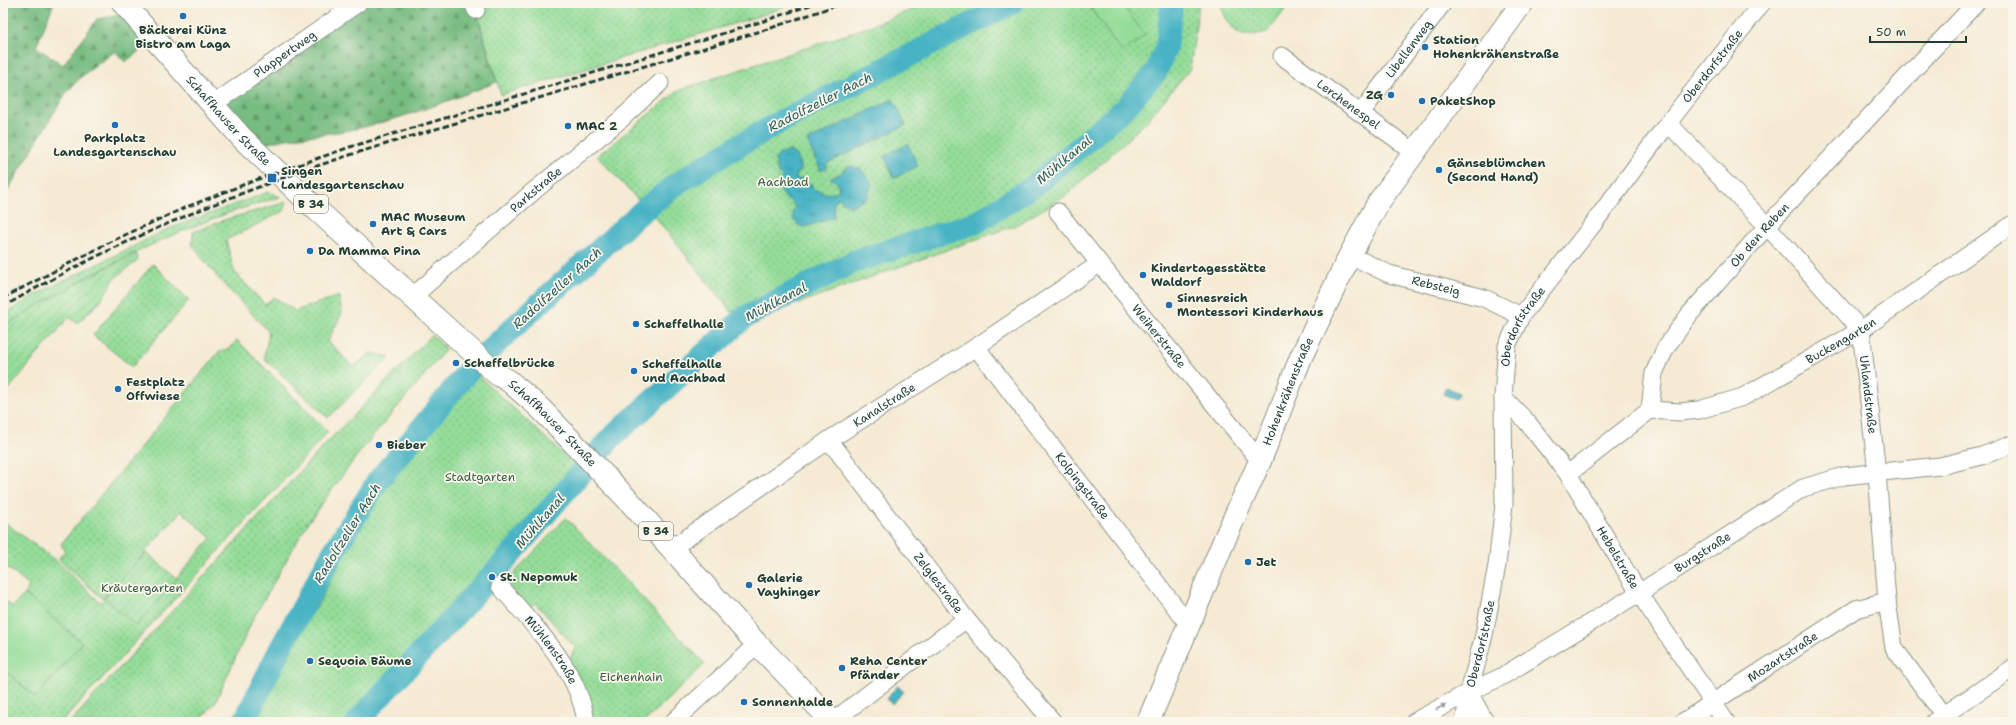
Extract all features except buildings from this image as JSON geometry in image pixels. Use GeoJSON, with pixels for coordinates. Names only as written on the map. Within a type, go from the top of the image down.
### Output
{"type":"FeatureCollection","features":[{"type":"Feature","properties":{"kind":"main road","name":"Schaffhauser Straße"},"geometry":{"type":"LineString","coordinates":[[123,3],[212,105],[277,172],[497,374],[540,408],[672,548],[757,644],[833,722]]}},
{"type":"Feature","properties":{"kind":"main road","name":"Hohenkrähenstraße"},"geometry":{"type":"LineString","coordinates":[[1148,722],[1260,461],[1301,357],[1378,203],[1522,3]]}},
{"type":"Feature","properties":{"kind":"street","name":"Plappertweg"},"geometry":{"type":"LineString","coordinates":[[212,105],[358,3]]}},
{"type":"Feature","properties":{"kind":"street","name":"Libellenweg"},"geometry":{"type":"LineString","coordinates":[[1360,113],[1442,3]]}},
{"type":"Feature","properties":{"kind":"street","name":"Oberdorfstraße"},"geometry":{"type":"LineString","coordinates":[[1464,722],[1469,692],[1484,635],[1497,565],[1504,504],[1503,397],[1507,346],[1521,316],[1591,227],[1668,123],[1762,3]]}},
{"type":"Feature","properties":{"kind":"street","name":"Ob den Reben"},"geometry":{"type":"LineString","coordinates":[[1650,410],[1654,373],[1666,347],[1689,315],[1767,226],[1976,3]]}},
{"type":"Feature","properties":{"kind":"street","name":"Lerchenespel"},"geometry":{"type":"LineString","coordinates":[[1282,56],[1414,152]]}},
{"type":"Feature","properties":{"kind":"street","name":"Parkstraße"},"geometry":{"type":"LineString","coordinates":[[412,297],[535,190],[620,120],[660,83]]}},
{"type":"Feature","properties":{"kind":"street"},"geometry":{"type":"LineString","coordinates":[[1668,123],[1767,226],[1861,330]]}},
{"type":"Feature","properties":{"kind":"street","name":"Weiherstraße"},"geometry":{"type":"LineString","coordinates":[[1058,212],[1260,461]]}},
{"type":"Feature","properties":{"kind":"street","name":"Buckengarten"},"geometry":{"type":"LineString","coordinates":[[1650,410],[1680,412],[1700,410],[1743,397],[1861,330],[2013,224]]}},
{"type":"Feature","properties":{"kind":"street","name":"Rebsteig"},"geometry":{"type":"LineString","coordinates":[[1350,257],[1389,274],[1484,298],[1521,316]]}},
{"type":"Feature","properties":{"kind":"street","name":"Kanalstraße"},"geometry":{"type":"LineString","coordinates":[[672,548],[829,440],[976,347],[1099,264]]}},
{"type":"Feature","properties":{"kind":"street","name":"Uhlandstraße"},"geometry":{"type":"LineString","coordinates":[[1861,330],[1877,473],[1887,601],[1894,648],[1942,720]]}},
{"type":"Feature","properties":{"kind":"street","name":"Kolpingstraße"},"geometry":{"type":"LineString","coordinates":[[976,347],[1189,625]]}},
{"type":"Feature","properties":{"kind":"street","name":"Hebelstraße"},"geometry":{"type":"LineString","coordinates":[[1503,397],[1527,422],[1568,474],[1639,593],[1726,722]]}},
{"type":"Feature","properties":{"kind":"street"},"geometry":{"type":"LineString","coordinates":[[1568,474],[1650,410]]}},
{"type":"Feature","properties":{"kind":"street","name":"Zelglestraße"},"geometry":{"type":"LineString","coordinates":[[829,440],[966,619],[1054,722]]}},
{"type":"Feature","properties":{"kind":"street","name":"Burgstraße"},"geometry":{"type":"LineString","coordinates":[[1414,722],[1469,692],[1501,677],[1639,593],[1803,488],[1844,476],[1940,466],[1982,456],[2013,444]]}},
{"type":"Feature","properties":{"kind":"street","name":"Mühlenstraße"},"geometry":{"type":"LineString","coordinates":[[500,586],[564,663],[580,698],[586,722]]}},
{"type":"Feature","properties":{"kind":"street","name":"Mozartstraße"},"geometry":{"type":"LineString","coordinates":[[1683,722],[1856,609],[1887,601]]}},
{"type":"Feature","properties":{"kind":"street"},"geometry":{"type":"LineString","coordinates":[[833,722],[966,619]]}},
{"type":"Feature","properties":{"kind":"street"},"geometry":{"type":"LineString","coordinates":[[673,722],[757,644]]}},
{"type":"Feature","properties":{"kind":"street"},"geometry":{"type":"LineString","coordinates":[[1942,720],[2013,668]]}},
{"type":"Feature","properties":{"kind":"street"},"geometry":{"type":"LineString","coordinates":[[1469,692],[1485,722]]}},
{"type":"Feature","properties":{"kind":"green space"},"geometry":{"type":"Polygon","coordinates":[[[3,3],[54,3],[36,47],[63,65],[97,19],[121,15],[146,46],[125,62],[115,51],[81,77],[66,93],[3,198],[3,3]]]}},
{"type":"Feature","properties":{"kind":"green space"},"geometry":{"type":"Polygon","coordinates":[[[358,3],[473,3],[497,82],[431,107],[381,123],[352,130],[264,144],[222,98],[358,3]]]}},
{"type":"Feature","properties":{"kind":"green space"},"geometry":{"type":"Polygon","coordinates":[[[498,3],[795,3],[762,15],[501,95],[476,10],[498,3]]]}},
{"type":"Feature","properties":{"kind":"green space","name":"Aachbad"},"geometry":{"type":"Polygon","coordinates":[[[929,3],[1199,3],[1190,69],[1145,123],[1067,195],[1016,225],[741,324],[665,229],[597,156],[679,90],[851,33],[929,3]]]}},
{"type":"Feature","properties":{"kind":"green space"},"geometry":{"type":"Polygon","coordinates":[[[1098,3],[1121,3],[1145,35],[1122,52],[1091,9],[1098,3]]]}},
{"type":"Feature","properties":{"kind":"green space"},"geometry":{"type":"Polygon","coordinates":[[[1221,3],[1290,3],[1268,32],[1248,35],[1241,34],[1232,28],[1223,12],[1221,3]]]}},
{"type":"Feature","properties":{"kind":"green space"},"geometry":{"type":"Polygon","coordinates":[[[268,192],[280,197],[208,221],[137,252],[68,288],[3,327],[3,315],[33,296],[168,229],[268,192]]]}},
{"type":"Feature","properties":{"kind":"green space"},"geometry":{"type":"Polygon","coordinates":[[[287,202],[284,211],[226,240],[234,271],[265,305],[274,297],[295,311],[339,296],[342,313],[328,341],[353,367],[371,353],[390,357],[328,418],[264,358],[269,332],[219,279],[192,245],[193,232],[227,219],[287,202]]]}},
{"type":"Feature","properties":{"kind":"green space"},"geometry":{"type":"Polygon","coordinates":[[[136,253],[138,260],[115,278],[99,303],[77,323],[69,317],[3,396],[3,327],[68,288],[136,253]]]}},
{"type":"Feature","properties":{"kind":"green space"},"geometry":{"type":"Polygon","coordinates":[[[153,264],[189,300],[132,367],[93,335],[153,264]]]}},
{"type":"Feature","properties":{"kind":"green space"},"geometry":{"type":"Polygon","coordinates":[[[432,335],[446,349],[359,453],[307,524],[253,619],[215,703],[198,722],[70,722],[330,439],[432,335]]]}},
{"type":"Feature","properties":{"kind":"green space"},"geometry":{"type":"Polygon","coordinates":[[[237,340],[328,432],[62,722],[3,722],[3,669],[36,697],[82,643],[25,594],[29,586],[3,564],[3,521],[56,561],[101,603],[105,598],[136,625],[211,538],[181,511],[108,595],[102,598],[58,559],[65,551],[61,544],[218,353],[231,347],[237,340]]]}},
{"type":"Feature","properties":{"kind":"green space","name":"Stadtgarten"},"geometry":{"type":"Polygon","coordinates":[[[473,371],[584,473],[355,722],[249,722],[290,648],[319,603],[381,484],[473,371]]]}},
{"type":"Feature","properties":{"kind":"green space","name":"Eichenhain"},"geometry":{"type":"Polygon","coordinates":[[[566,518],[705,664],[644,722],[591,722],[568,664],[575,647],[535,603],[526,610],[503,585],[566,518]]]}},
{"type":"Feature","properties":{"kind":"green space","name":"Kräutergarten"},"geometry":{"type":"Polygon","coordinates":[[[146,552],[177,579],[136,626],[105,598],[146,552]]]}},
{"type":"Feature","properties":{"kind":"green space"},"geometry":{"type":"Polygon","coordinates":[[[25,594],[82,643],[36,697],[3,669],[3,599],[13,607],[25,594]]]}},
{"type":"Feature","properties":{"kind":"water"},"geometry":{"type":"Polygon","coordinates":[[[893,99],[906,125],[828,163],[826,168],[821,171],[807,141],[893,99]]]}},
{"type":"Feature","properties":{"kind":"water"},"geometry":{"type":"Polygon","coordinates":[[[908,144],[918,166],[894,178],[884,156],[908,144]]]}},
{"type":"Feature","properties":{"kind":"water"},"geometry":{"type":"Polygon","coordinates":[[[789,151],[797,155],[801,170],[796,175],[798,180],[803,178],[807,185],[811,183],[813,189],[829,194],[839,190],[837,182],[830,178],[840,174],[849,166],[861,169],[872,184],[867,198],[850,207],[847,203],[843,203],[839,197],[834,203],[834,217],[805,227],[799,226],[793,220],[793,211],[795,207],[789,199],[787,200],[780,190],[782,188],[779,180],[783,177],[778,174],[775,160],[780,154],[789,151]]]}},
{"type":"Feature","properties":{"kind":"water"},"geometry":{"type":"Polygon","coordinates":[[[1446,387],[1459,393],[1456,399],[1443,394],[1446,387]]]}},
{"type":"Feature","properties":{"kind":"water"},"geometry":{"type":"Polygon","coordinates":[[[898,686],[904,692],[892,704],[886,699],[898,686]]]}},
{"type":"Feature","properties":{"kind":"waterway","name":"Radolfzeller Aach"},"geometry":{"type":"LineString","coordinates":[[244,722],[279,651],[331,556],[377,482],[469,370],[519,322],[639,214],[672,187],[706,165],[776,124],[1012,3]]}},
{"type":"Feature","properties":{"kind":"waterway","name":"Mühlkanal"},"geometry":{"type":"LineString","coordinates":[[357,722],[506,560],[611,438],[745,317],[853,262],[977,222],[1035,185],[1124,109],[1156,72],[1167,45],[1172,3]]}},
{"type":"Feature","properties":{"kind":"railway"},"geometry":{"type":"LineString","coordinates":[[3,298],[112,241],[184,208],[253,181],[350,147],[767,20],[816,3]]}},
{"type":"Feature","properties":{"kind":"railway"},"geometry":{"type":"LineString","coordinates":[[3,307],[87,261],[174,221],[307,169],[771,28],[843,3]]}},
{"type":"Feature","properties":{"kind":"place","name":"Bäckerei Künz Bistro am Laga"},"geometry":{"type":"Point","coordinates":[183,16]}},
{"type":"Feature","properties":{"kind":"place","name":"Station Hohenkrähenstraße"},"geometry":{"type":"Point","coordinates":[1425,47]}},
{"type":"Feature","properties":{"kind":"place","name":"ZG"},"geometry":{"type":"Point","coordinates":[1391,95]}},
{"type":"Feature","properties":{"kind":"place","name":"PaketShop"},"geometry":{"type":"Point","coordinates":[1422,101]}},
{"type":"Feature","properties":{"kind":"place","name":"Parkplatz Landesgartenschau"},"geometry":{"type":"Point","coordinates":[115,125]}},
{"type":"Feature","properties":{"kind":"place","name":"MAC 2"},"geometry":{"type":"Point","coordinates":[568,126]}},
{"type":"Feature","properties":{"kind":"place","name":"Gänseblümchen (Second Hand)"},"geometry":{"type":"Point","coordinates":[1439,170]}},
{"type":"Feature","properties":{"kind":"place","name":"Singen Landesgartenschau"},"geometry":{"type":"Point","coordinates":[272,178]}},
{"type":"Feature","properties":{"kind":"place","name":"MAC Museum Art & Cars"},"geometry":{"type":"Point","coordinates":[373,224]}},
{"type":"Feature","properties":{"kind":"place","name":"Da Mamma Pina"},"geometry":{"type":"Point","coordinates":[310,251]}},
{"type":"Feature","properties":{"kind":"place","name":"Kindertagesstätte Waldorf"},"geometry":{"type":"Point","coordinates":[1143,275]}},
{"type":"Feature","properties":{"kind":"place","name":"Sinnesreich Montessori Kinderhaus"},"geometry":{"type":"Point","coordinates":[1169,305]}},
{"type":"Feature","properties":{"kind":"place","name":"Scheffelhalle"},"geometry":{"type":"Point","coordinates":[636,324]}},
{"type":"Feature","properties":{"kind":"place","name":"Scheffelbrücke"},"geometry":{"type":"Point","coordinates":[456,363]}},
{"type":"Feature","properties":{"kind":"place","name":"Scheffelhalle und Aachbad"},"geometry":{"type":"Point","coordinates":[634,371]}},
{"type":"Feature","properties":{"kind":"place","name":"Festplatz Offwiese"},"geometry":{"type":"Point","coordinates":[118,389]}},
{"type":"Feature","properties":{"kind":"place","name":"Bieber"},"geometry":{"type":"Point","coordinates":[379,445]}},
{"type":"Feature","properties":{"kind":"place","name":"Jet"},"geometry":{"type":"Point","coordinates":[1248,562]}},
{"type":"Feature","properties":{"kind":"place","name":"St. Nepomuk"},"geometry":{"type":"Point","coordinates":[492,577]}},
{"type":"Feature","properties":{"kind":"place","name":"Galerie Vayhinger"},"geometry":{"type":"Point","coordinates":[749,585]}},
{"type":"Feature","properties":{"kind":"place","name":"Sequoia Bäume"},"geometry":{"type":"Point","coordinates":[310,661]}},
{"type":"Feature","properties":{"kind":"place","name":"Reha Center Pfänder"},"geometry":{"type":"Point","coordinates":[842,668]}},
{"type":"Feature","properties":{"kind":"place","name":"Sonnenhalde"},"geometry":{"type":"Point","coordinates":[744,702]}}]}
